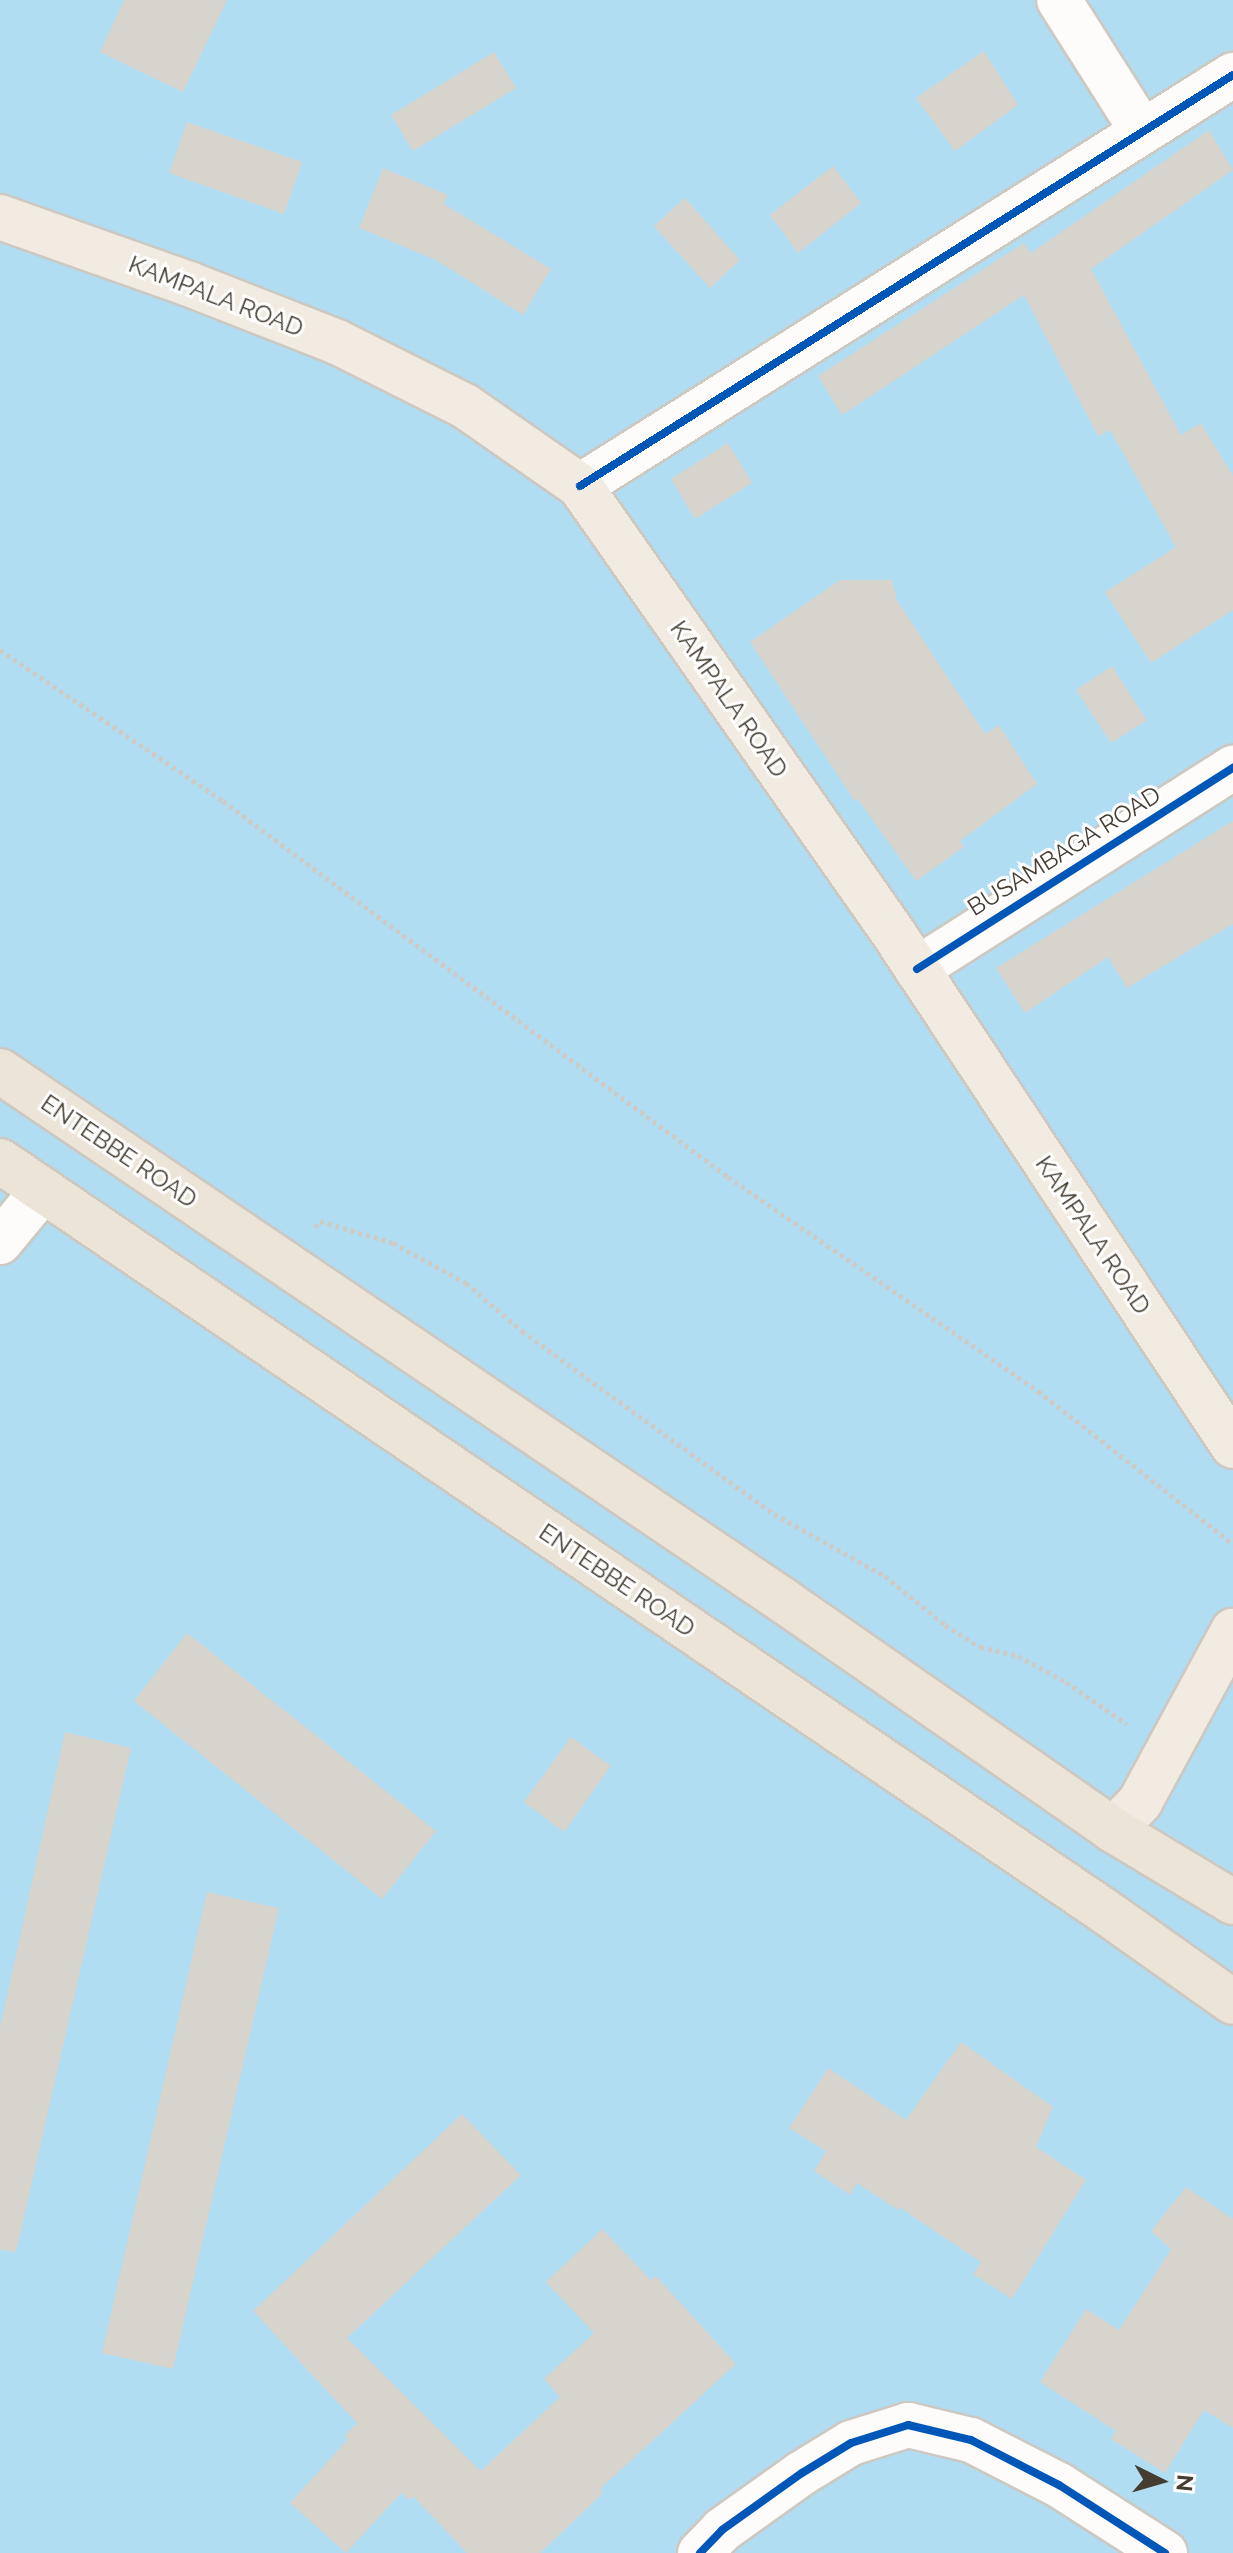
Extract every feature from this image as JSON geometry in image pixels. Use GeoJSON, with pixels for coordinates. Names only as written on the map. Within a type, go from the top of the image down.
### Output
{"type":"FeatureCollection","features":[{"type":"Feature","properties":{"kind":"highway","name":"ENTEBBE ROAD"},"geometry":{"type":"LineString","coordinates":[[0,1071],[784,1601],[1113,1830],[1233,1902]]}},
{"type":"Feature","properties":{"kind":"highway","name":"ENTEBBE ROAD"},"geometry":{"type":"LineString","coordinates":[[0,1161],[1103,1910],[1233,2002]]}},
{"type":"Feature","properties":{"kind":"main road","name":"KAMPALA ROAD"},"geometry":{"type":"LineString","coordinates":[[0,217],[189,284],[337,342],[465,406],[580,486],[917,969],[1233,1446]]}},
{"type":"Feature","properties":{"kind":"main road"},"geometry":{"type":"LineString","coordinates":[[1113,1830],[1140,1802],[1233,1631]]}},
{"type":"Feature","properties":{"kind":"street"},"geometry":{"type":"LineString","coordinates":[[1059,0],[1142,131]]}},
{"type":"Feature","properties":{"kind":"street"},"geometry":{"type":"LineString","coordinates":[[580,486],[1233,75]]}},
{"type":"Feature","properties":{"kind":"street","name":"BUSAMBAGA ROAD"},"geometry":{"type":"LineString","coordinates":[[917,969],[1233,768]]}},
{"type":"Feature","properties":{"kind":"street"},"geometry":{"type":"LineString","coordinates":[[0,1242],[43,1190]]}},
{"type":"Feature","properties":{"kind":"street"},"geometry":{"type":"LineString","coordinates":[[700,2553],[722,2530],[802,2473],[851,2443],[908,2425],[971,2440],[1059,2485],[1165,2553]]}},
{"type":"Feature","properties":{"kind":"path"},"geometry":{"type":"LineString","coordinates":[[0,650],[223,801],[728,1177],[1038,1391],[1233,1544]]}},
{"type":"Feature","properties":{"kind":"path"},"geometry":{"type":"LineString","coordinates":[[284,1262],[320,1221],[393,1243],[466,1283],[522,1331],[774,1514],[885,1576],[945,1625],[980,1647],[1018,1656],[1066,1682],[1167,1751]]}},
{"type":"Feature","properties":{"kind":"water"},"geometry":{"type":"Polygon","coordinates":[[[0,0],[1233,0],[1233,2553],[0,2553],[0,0]]]}},
{"type":"Feature","properties":{"kind":"building"},"geometry":{"type":"Polygon","coordinates":[[[124,0],[227,0],[183,92],[100,52],[124,0]]]}},
{"type":"Feature","properties":{"kind":"building"},"geometry":{"type":"Polygon","coordinates":[[[984,51],[1018,105],[955,151],[916,98],[984,51]]]}},
{"type":"Feature","properties":{"kind":"building"},"geometry":{"type":"Polygon","coordinates":[[[494,52],[516,88],[413,151],[391,115],[494,52]]]}},
{"type":"Feature","properties":{"kind":"building"},"geometry":{"type":"Polygon","coordinates":[[[187,122],[302,162],[284,214],[169,173],[187,122]]]}},
{"type":"Feature","properties":{"kind":"building"},"geometry":{"type":"Polygon","coordinates":[[[1209,130],[1233,170],[1091,269],[1181,435],[1201,423],[1233,476],[1233,610],[1151,663],[1105,592],[1176,547],[1110,430],[1098,436],[1024,295],[842,415],[818,376],[1024,243],[1031,253],[1209,130]]]}},
{"type":"Feature","properties":{"kind":"building"},"geometry":{"type":"Polygon","coordinates":[[[833,166],[861,203],[798,253],[770,215],[833,166]]]}},
{"type":"Feature","properties":{"kind":"building"},"geometry":{"type":"Polygon","coordinates":[[[383,168],[448,195],[444,204],[551,269],[523,315],[436,260],[359,228],[383,168]]]}},
{"type":"Feature","properties":{"kind":"building"},"geometry":{"type":"Polygon","coordinates":[[[685,198],[740,260],[710,288],[654,226],[685,198]]]}},
{"type":"Feature","properties":{"kind":"building"},"geometry":{"type":"Polygon","coordinates":[[[728,443],[752,483],[695,519],[671,479],[728,443]]]}},
{"type":"Feature","properties":{"kind":"building"},"geometry":{"type":"Polygon","coordinates":[[[840,580],[892,580],[897,600],[985,734],[999,725],[1037,784],[960,841],[964,847],[916,881],[858,799],[855,801],[750,642],[840,580]]]}},
{"type":"Feature","properties":{"kind":"building"},"geometry":{"type":"Polygon","coordinates":[[[1112,666],[1147,720],[1111,743],[1076,690],[1112,666]]]}},
{"type":"Feature","properties":{"kind":"building"},"geometry":{"type":"Polygon","coordinates":[[[1233,821],[1233,924],[1127,988],[1108,957],[1025,1013],[996,968],[1233,821]]]}},
{"type":"Feature","properties":{"kind":"building"},"geometry":{"type":"Polygon","coordinates":[[[187,1633],[436,1831],[382,1899],[134,1701],[187,1633]]]}},
{"type":"Feature","properties":{"kind":"building"},"geometry":{"type":"Polygon","coordinates":[[[65,1732],[131,1748],[16,2252],[0,2250],[0,2028],[65,1732]]]}},
{"type":"Feature","properties":{"kind":"building"},"geometry":{"type":"Polygon","coordinates":[[[571,1737],[611,1766],[564,1832],[524,1802],[571,1737]]]}},
{"type":"Feature","properties":{"kind":"building"},"geometry":{"type":"Polygon","coordinates":[[[207,1892],[279,1908],[173,2369],[102,2353],[207,1892]]]}},
{"type":"Feature","properties":{"kind":"building"},"geometry":{"type":"Polygon","coordinates":[[[961,2042],[1053,2107],[1036,2147],[1086,2180],[1012,2299],[973,2274],[981,2262],[899,2207],[898,2210],[857,2183],[850,2195],[814,2171],[826,2151],[789,2128],[828,2068],[906,2120],[961,2042]]]}},
{"type":"Feature","properties":{"kind":"building"},"geometry":{"type":"Polygon","coordinates":[[[462,2114],[521,2175],[347,2338],[481,2471],[560,2397],[544,2379],[594,2333],[546,2282],[602,2229],[651,2280],[656,2276],[736,2364],[600,2489],[603,2493],[540,2553],[467,2553],[413,2496],[409,2500],[401,2493],[346,2553],[290,2503],[348,2439],[344,2436],[357,2423],[253,2311],[462,2114]]]}},
{"type":"Feature","properties":{"kind":"building"},"geometry":{"type":"Polygon","coordinates":[[[1186,2187],[1233,2219],[1233,2428],[1204,2410],[1165,2473],[1111,2439],[1116,2431],[1040,2382],[1086,2309],[1119,2330],[1171,2249],[1151,2231],[1186,2187]]]}},
{"type":"Feature","properties":{"kind":"cycle path"},"geometry":{"type":"LineString","coordinates":[[580,486],[1233,75]]}},
{"type":"Feature","properties":{"kind":"cycle path"},"geometry":{"type":"LineString","coordinates":[[917,969],[1233,768]]}},
{"type":"Feature","properties":{"kind":"cycle path"},"geometry":{"type":"LineString","coordinates":[[700,2553],[722,2530],[802,2473],[851,2443],[908,2425],[971,2440],[1059,2485],[1165,2553]]}}]}
